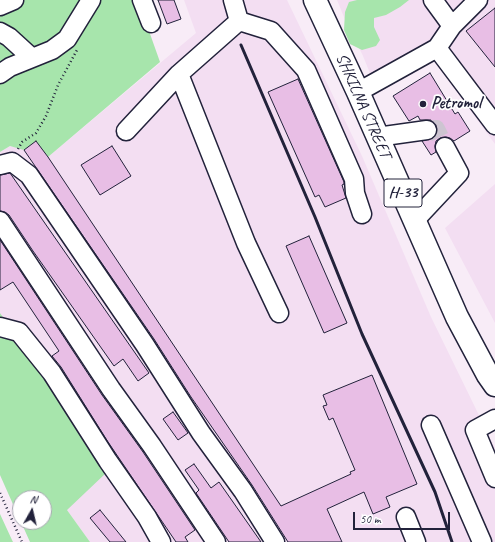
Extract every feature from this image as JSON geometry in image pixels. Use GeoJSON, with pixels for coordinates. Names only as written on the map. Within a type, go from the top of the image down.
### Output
{"type":"FeatureCollection","features":[{"type":"Feature","properties":{"kind":"main road","name":"SHKILNA STREET"},"geometry":{"type":"LineString","coordinates":[[314,0],[358,92],[457,317],[488,375],[495,385]]}},
{"type":"Feature","properties":{"kind":"lane"},"geometry":{"type":"LineString","coordinates":[[0,6],[14,0]]}},
{"type":"Feature","properties":{"kind":"lane"},"geometry":{"type":"LineString","coordinates":[[0,74],[10,67],[52,50],[67,38],[91,0]]}},
{"type":"Feature","properties":{"kind":"lane"},"geometry":{"type":"LineString","coordinates":[[142,0],[150,23]]}},
{"type":"Feature","properties":{"kind":"lane"},"geometry":{"type":"LineString","coordinates":[[233,0],[240,21]]}},
{"type":"Feature","properties":{"kind":"lane"},"geometry":{"type":"LineString","coordinates":[[433,0],[452,26]]}},
{"type":"Feature","properties":{"kind":"lane"},"geometry":{"type":"LineString","coordinates":[[358,92],[437,48],[452,26],[478,0]]}},
{"type":"Feature","properties":{"kind":"lane"},"geometry":{"type":"LineString","coordinates":[[126,131],[179,74],[240,21]]}},
{"type":"Feature","properties":{"kind":"lane"},"geometry":{"type":"LineString","coordinates":[[240,21],[272,31],[306,70],[354,178],[355,193],[362,214]]}},
{"type":"Feature","properties":{"kind":"lane"},"geometry":{"type":"LineString","coordinates":[[0,32],[9,37],[32,58]]}},
{"type":"Feature","properties":{"kind":"lane"},"geometry":{"type":"LineString","coordinates":[[437,48],[495,125]]}},
{"type":"Feature","properties":{"kind":"lane"},"geometry":{"type":"LineString","coordinates":[[179,74],[246,243],[279,313]]}},
{"type":"Feature","properties":{"kind":"lane"},"geometry":{"type":"LineString","coordinates":[[378,137],[427,130]]}},
{"type":"Feature","properties":{"kind":"lane"},"geometry":{"type":"LineString","coordinates":[[415,220],[459,173],[445,147]]}},
{"type":"Feature","properties":{"kind":"lane"},"geometry":{"type":"LineString","coordinates":[[6,164],[29,175],[243,491],[275,542]]}},
{"type":"Feature","properties":{"kind":"lane"},"geometry":{"type":"LineString","coordinates":[[0,221],[111,389],[152,446],[216,542]]}},
{"type":"Feature","properties":{"kind":"lane"},"geometry":{"type":"LineString","coordinates":[[0,327],[19,332],[52,373],[108,461],[147,517],[161,542]]}},
{"type":"Feature","properties":{"kind":"lane"},"geometry":{"type":"LineString","coordinates":[[495,419],[475,430],[495,478]]}},
{"type":"Feature","properties":{"kind":"lane"},"geometry":{"type":"LineString","coordinates":[[431,425],[482,542]]}},
{"type":"Feature","properties":{"kind":"lane"},"geometry":{"type":"LineString","coordinates":[[406,517],[416,542]]}},
{"type":"Feature","properties":{"kind":"lane"},"geometry":{"type":"LineString","coordinates":[[489,542],[495,540]]}},
{"type":"Feature","properties":{"kind":"path"},"geometry":{"type":"LineString","coordinates":[[6,164],[22,142],[36,132],[58,85],[79,46]]}},
{"type":"Feature","properties":{"kind":"path"},"geometry":{"type":"LineString","coordinates":[[0,493],[22,542]]}},
{"type":"Feature","properties":{"kind":"shaded area"},"geometry":{"type":"Polygon","coordinates":[[[184,0],[287,0],[362,156],[431,317],[495,448],[495,542],[90,542],[67,510],[43,374],[0,313],[0,152],[10,146],[24,149],[36,141],[48,157],[196,33],[184,0]]]}},
{"type":"Feature","properties":{"kind":"shaded area"},"geometry":{"type":"Polygon","coordinates":[[[337,0],[495,0],[495,144],[434,61],[378,93],[363,56],[337,0]]]}},
{"type":"Feature","properties":{"kind":"shaded area"},"geometry":{"type":"Polygon","coordinates":[[[495,184],[495,323],[445,228],[495,184]]]}},
{"type":"Feature","properties":{"kind":"green space"},"geometry":{"type":"Polygon","coordinates":[[[25,0],[85,0],[59,38],[0,68],[0,12],[25,0]]]}},
{"type":"Feature","properties":{"kind":"green space"},"geometry":{"type":"Polygon","coordinates":[[[100,0],[138,0],[160,62],[48,157],[36,142],[24,150],[10,146],[0,152],[0,82],[80,31],[100,0]]]}},
{"type":"Feature","properties":{"kind":"green space"},"geometry":{"type":"Polygon","coordinates":[[[357,0],[409,0],[386,15],[374,18],[374,27],[380,40],[376,46],[362,50],[350,44],[344,30],[345,12],[349,2],[357,0]]]}},
{"type":"Feature","properties":{"kind":"green space"},"geometry":{"type":"Polygon","coordinates":[[[0,313],[43,374],[106,473],[67,510],[90,542],[30,542],[25,530],[52,530],[52,490],[12,490],[12,502],[0,475],[0,313]]]}},
{"type":"Feature","properties":{"kind":"green space"},"geometry":{"type":"Polygon","coordinates":[[[0,514],[12,540],[13,542],[0,542],[0,514]]]}},
{"type":"Feature","properties":{"kind":"building"},"geometry":{"type":"Polygon","coordinates":[[[158,0],[174,0],[181,19],[167,24],[158,0]]]}},
{"type":"Feature","properties":{"kind":"building"},"geometry":{"type":"Polygon","coordinates":[[[495,8],[495,67],[466,31],[495,8]]]}},
{"type":"Feature","properties":{"kind":"building"},"geometry":{"type":"Polygon","coordinates":[[[430,73],[455,114],[458,112],[470,131],[454,141],[446,137],[440,138],[436,141],[436,152],[431,155],[422,141],[433,138],[437,134],[435,124],[431,120],[420,120],[418,116],[409,121],[393,96],[430,73]]]}},
{"type":"Feature","properties":{"kind":"building"},"geometry":{"type":"Polygon","coordinates":[[[298,79],[344,182],[342,185],[346,198],[325,207],[319,195],[315,197],[268,92],[298,79]]]}},
{"type":"Feature","properties":{"kind":"building"},"geometry":{"type":"Polygon","coordinates":[[[36,141],[281,506],[351,474],[350,472],[355,470],[333,418],[329,420],[323,406],[327,405],[323,395],[372,375],[417,484],[386,497],[390,507],[373,514],[364,492],[327,509],[342,542],[288,542],[252,485],[191,397],[154,339],[24,150],[36,141]]]}},
{"type":"Feature","properties":{"kind":"building"},"geometry":{"type":"Polygon","coordinates":[[[112,146],[131,176],[100,195],[81,165],[112,146]]]}},
{"type":"Feature","properties":{"kind":"building"},"geometry":{"type":"Polygon","coordinates":[[[10,173],[149,373],[138,381],[123,359],[114,366],[9,215],[0,211],[0,175],[10,173]]]}},
{"type":"Feature","properties":{"kind":"building"},"geometry":{"type":"Polygon","coordinates":[[[309,236],[347,323],[324,333],[286,246],[309,236]]]}},
{"type":"Feature","properties":{"kind":"building"},"geometry":{"type":"Polygon","coordinates":[[[0,240],[102,395],[143,452],[195,530],[185,537],[188,542],[176,542],[108,442],[61,367],[52,356],[59,351],[13,282],[0,290],[0,240]]]}},
{"type":"Feature","properties":{"kind":"building"},"geometry":{"type":"Polygon","coordinates":[[[173,412],[188,433],[178,440],[163,419],[173,412]]]}},
{"type":"Feature","properties":{"kind":"building"},"geometry":{"type":"Polygon","coordinates":[[[194,464],[211,488],[219,482],[261,542],[229,542],[196,493],[199,490],[185,470],[194,464]]]}},
{"type":"Feature","properties":{"kind":"building"},"geometry":{"type":"Polygon","coordinates":[[[100,510],[126,542],[110,542],[90,518],[100,510]]]}},
{"type":"Feature","properties":{"kind":"tunnel"},"geometry":{"type":"LineString","coordinates":[[427,130],[436,129],[445,147]]}},
{"type":"Feature","properties":{"kind":"railway"},"geometry":{"type":"LineString","coordinates":[[241,45],[315,217],[362,334],[435,492],[452,542]]}},
{"type":"Feature","properties":{"kind":"place","name":"Petromol"},"geometry":{"type":"Point","coordinates":[423,104]}}]}
